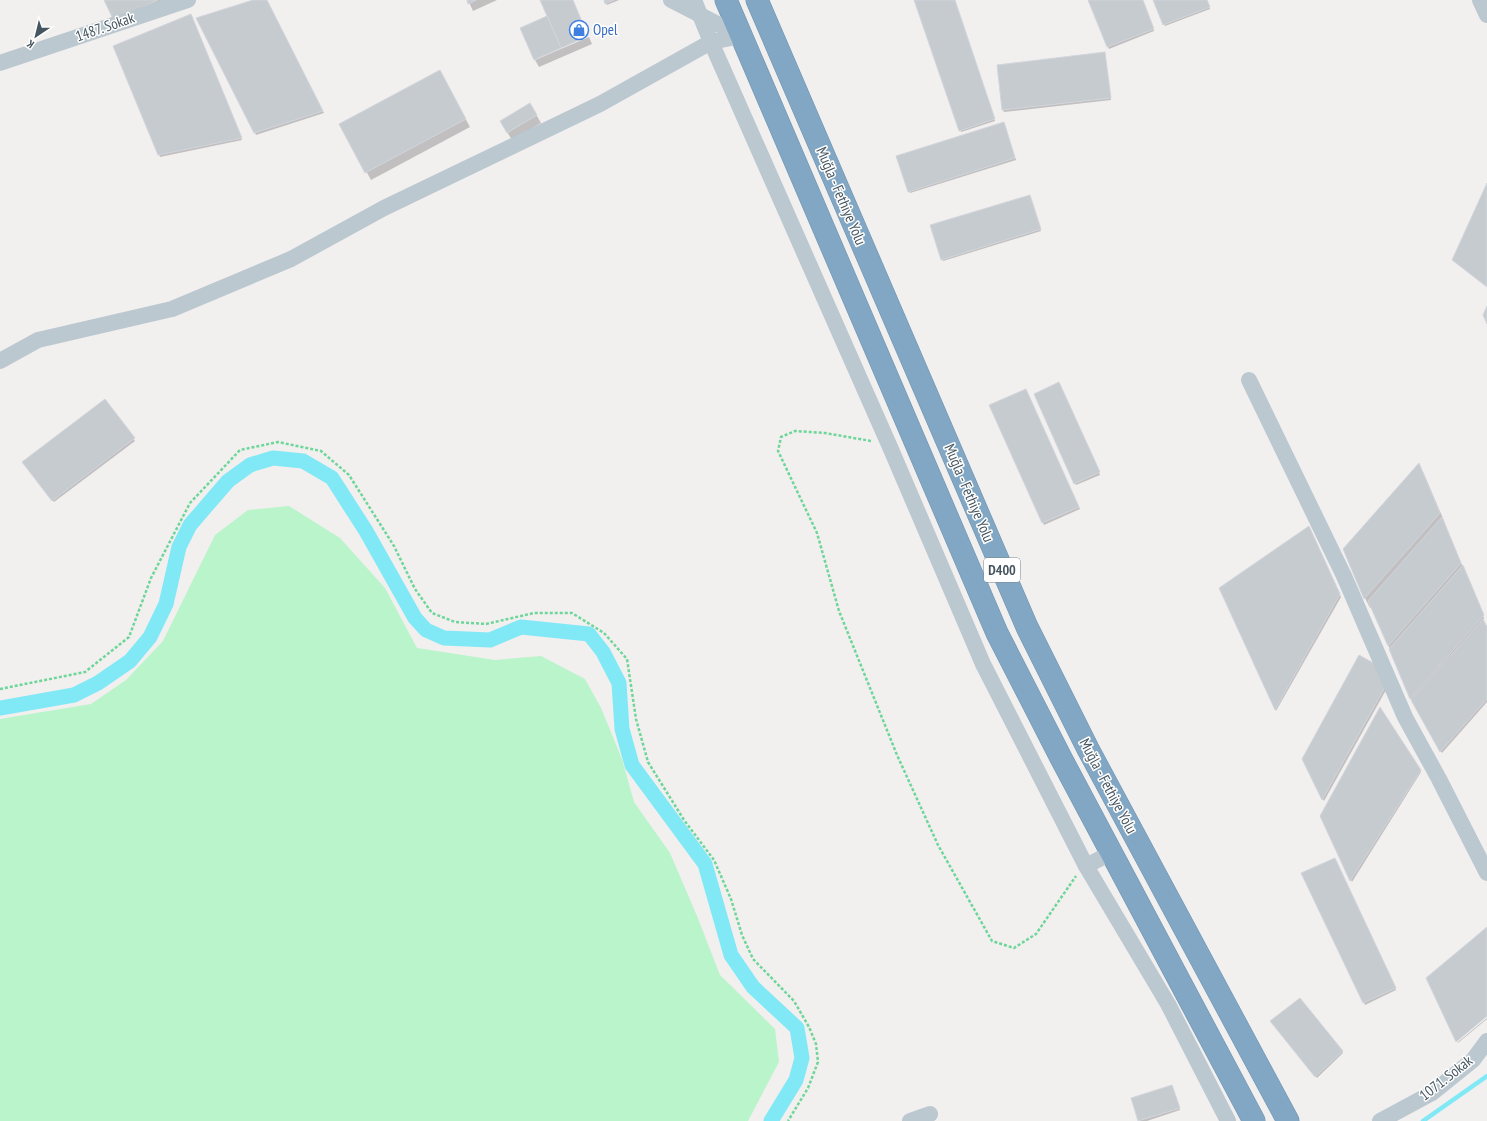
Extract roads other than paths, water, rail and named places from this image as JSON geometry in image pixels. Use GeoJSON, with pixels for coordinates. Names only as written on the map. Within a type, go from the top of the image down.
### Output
{"type":"FeatureCollection","features":[{"type":"Feature","properties":{"kind":"highway","name":"Muğla - Fethiye Yolu"},"geometry":{"type":"LineString","coordinates":[[726,0],[998,633],[1061,758],[1254,1121]]}},
{"type":"Feature","properties":{"kind":"highway","name":"Muğla - Fethiye Yolu"},"geometry":{"type":"LineString","coordinates":[[757,0],[1027,627],[1088,750],[1288,1121]]}},
{"type":"Feature","properties":{"kind":"street","name":"1487. Sokak"},"geometry":{"type":"LineString","coordinates":[[0,63],[188,0]]}},
{"type":"Feature","properties":{"kind":"street"},"geometry":{"type":"LineString","coordinates":[[672,0],[697,7],[741,36]]}},
{"type":"Feature","properties":{"kind":"street"},"geometry":{"type":"LineString","coordinates":[[1480,0],[1487,16]]}},
{"type":"Feature","properties":{"kind":"street"},"geometry":{"type":"LineString","coordinates":[[697,7],[711,42],[890,447],[983,664],[1086,866],[1168,1004],[1228,1121]]}},
{"type":"Feature","properties":{"kind":"street"},"geometry":{"type":"LineString","coordinates":[[0,361],[38,340],[172,308],[291,259],[384,208],[600,104],[711,42],[741,36]]}},
{"type":"Feature","properties":{"kind":"street"},"geometry":{"type":"LineString","coordinates":[[1249,380],[1344,576],[1405,717],[1439,779],[1487,873]]}},
{"type":"Feature","properties":{"kind":"street"},"geometry":{"type":"LineString","coordinates":[[1086,866],[1111,852]]}},
{"type":"Feature","properties":{"kind":"street","name":"1071. Sokak"},"geometry":{"type":"LineString","coordinates":[[1380,1121],[1432,1093],[1473,1060],[1487,1041]]}},
{"type":"Feature","properties":{"kind":"street"},"geometry":{"type":"LineString","coordinates":[[910,1121],[930,1114]]}},
{"type":"Feature","properties":{"kind":"waterway"},"geometry":{"type":"LineString","coordinates":[[0,708],[74,695],[98,683],[130,661],[150,637],[166,604],[179,547],[190,525],[228,481],[250,465],[273,458],[303,461],[332,478],[366,531],[415,618],[426,630],[444,638],[490,640],[521,627],[589,634],[603,652],[619,683],[622,729],[632,765],[705,864],[731,955],[753,987],[797,1028],[802,1058],[796,1080],[771,1121]]}},
{"type":"Feature","properties":{"kind":"waterway"},"geometry":{"type":"LineString","coordinates":[[1423,1121],[1487,1076]]}},
{"type":"Feature","properties":{"kind":"place","name":"Opel"},"geometry":{"type":"Point","coordinates":[579,30]}}]}
